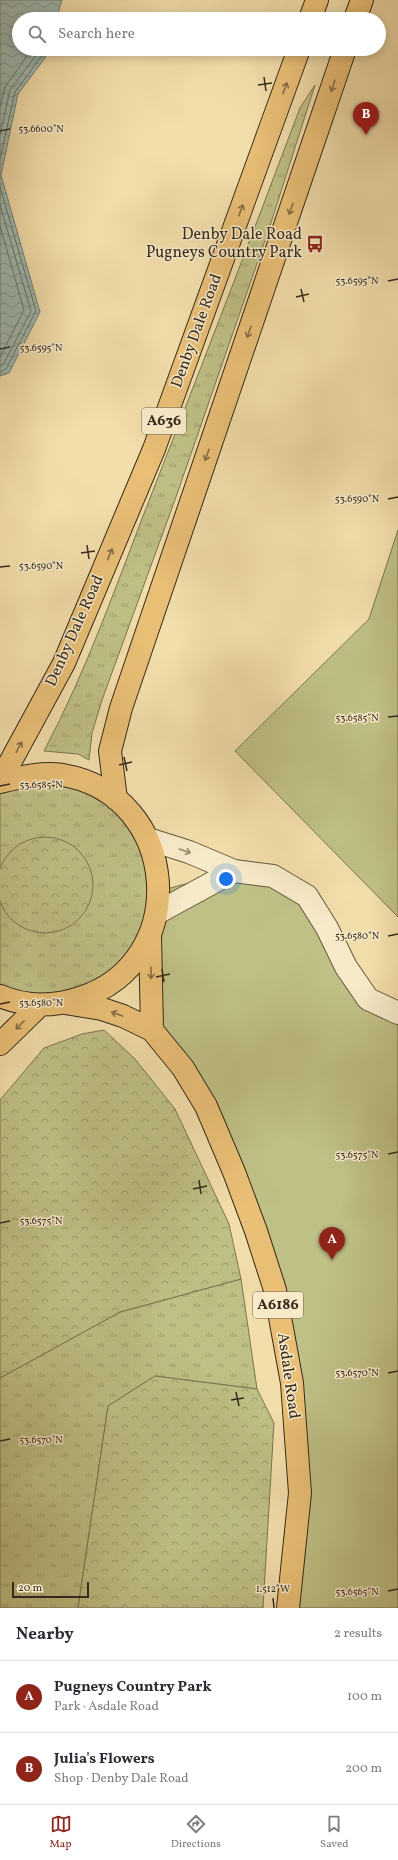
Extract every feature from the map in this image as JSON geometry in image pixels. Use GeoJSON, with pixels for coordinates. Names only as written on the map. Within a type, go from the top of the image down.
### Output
{"type":"FeatureCollection","features":[{"type":"Feature","properties":{"kind":"main road"},"geometry":{"type":"LineString","coordinates":[[312,12],[316,0]]}},
{"type":"Feature","properties":{"kind":"main road"},"geometry":{"type":"LineString","coordinates":[[358,12],[362,0]]}},
{"type":"Feature","properties":{"kind":"main road","name":"Denby Dale Road"},"geometry":{"type":"LineString","coordinates":[[0,782],[64,663],[154,449],[296,56]]}},
{"type":"Feature","properties":{"kind":"main road"},"geometry":{"type":"LineString","coordinates":[[116,799],[110,751],[121,708],[343,56]]}},
{"type":"Feature","properties":{"kind":"main road"},"geometry":{"type":"LineString","coordinates":[[0,782],[30,774],[62,775],[91,784],[116,799],[134,817],[148,839],[156,864],[159,890],[156,913],[150,934],[139,954],[125,971],[114,980],[90,995],[65,1003],[40,1005],[11,1000],[0,996]]}},
{"type":"Feature","properties":{"kind":"main road"},"geometry":{"type":"LineString","coordinates":[[150,934],[152,1030]]}},
{"type":"Feature","properties":{"kind":"main road","name":"Asdale Road"},"geometry":{"type":"LineString","coordinates":[[65,1003],[102,1009],[122,1016],[152,1030],[183,1068],[206,1106],[239,1187],[275,1290],[292,1382],[300,1493],[288,1608]]}},
{"type":"Feature","properties":{"kind":"main road"},"geometry":{"type":"LineString","coordinates":[[0,1044],[40,1005]]}},
{"type":"Feature","properties":{"kind":"lane"},"geometry":{"type":"LineString","coordinates":[[148,839],[189,852],[234,871],[273,876],[307,896],[327,928],[346,967],[368,999],[398,1013]]}},
{"type":"Feature","properties":{"kind":"lane"},"geometry":{"type":"LineString","coordinates":[[156,913],[234,871]]}},
{"type":"Feature","properties":{"kind":"green space"},"geometry":{"type":"Polygon","coordinates":[[[315,85],[269,229],[176,497],[102,700],[92,733],[89,760],[78,754],[44,751],[60,720],[88,658],[300,108],[315,85]]]}},
{"type":"Feature","properties":{"kind":"green space"},"geometry":{"type":"Polygon","coordinates":[[[398,530],[398,917],[235,751],[369,619],[398,530]]]}},
{"type":"Feature","properties":{"kind":"green space"},"geometry":{"type":"Polygon","coordinates":[[[0,782],[91,784],[148,839],[150,934],[90,995],[0,996],[0,782]]]}},
{"type":"Feature","properties":{"kind":"green space"},"geometry":{"type":"Polygon","coordinates":[[[36,838],[54,838],[71,845],[79,851],[85,859],[92,876],[92,894],[85,911],[79,919],[71,925],[54,932],[36,932],[19,925],[11,919],[5,911],[-1,897],[-1,873],[5,859],[11,851],[19,845],[36,838]]]}},
{"type":"Feature","properties":{"kind":"green space"},"geometry":{"type":"Polygon","coordinates":[[[234,871],[307,896],[346,967],[398,1013],[398,1608],[288,1608],[292,1383],[234,1172],[152,1030],[159,891],[234,871]]]}},
{"type":"Feature","properties":{"kind":"green space"},"geometry":{"type":"Polygon","coordinates":[[[104,1030],[135,1059],[175,1109],[229,1224],[241,1279],[120,1312],[0,1378],[0,1100],[44,1048],[82,1034],[104,1030]]]}},
{"type":"Feature","properties":{"kind":"green space"},"geometry":{"type":"Polygon","coordinates":[[[241,1279],[257,1389],[155,1376],[108,1406],[78,1608],[0,1608],[0,1378],[120,1312],[241,1279]]]}},
{"type":"Feature","properties":{"kind":"green space"},"geometry":{"type":"Polygon","coordinates":[[[155,1376],[257,1389],[274,1423],[263,1608],[78,1608],[108,1406],[155,1376]]]}},
{"type":"Feature","properties":{"kind":"water"},"geometry":{"type":"Polygon","coordinates":[[[0,0],[62,0],[58,12],[12,12],[12,56],[46,56],[18,94],[1,175],[40,312],[9,373],[0,376],[0,0]]]}},
{"type":"Feature","properties":{"kind":"place","name":"Julia's Flowers"},"geometry":{"type":"Point","coordinates":[366,135]}},
{"type":"Feature","properties":{"kind":"place","name":"Denby Dale Road Pugneys Country Park"},"geometry":{"type":"Point","coordinates":[315,244]}},
{"type":"Feature","properties":{"kind":"place","name":"Pugneys Country Park"},"geometry":{"type":"Point","coordinates":[332,1260]}}]}
